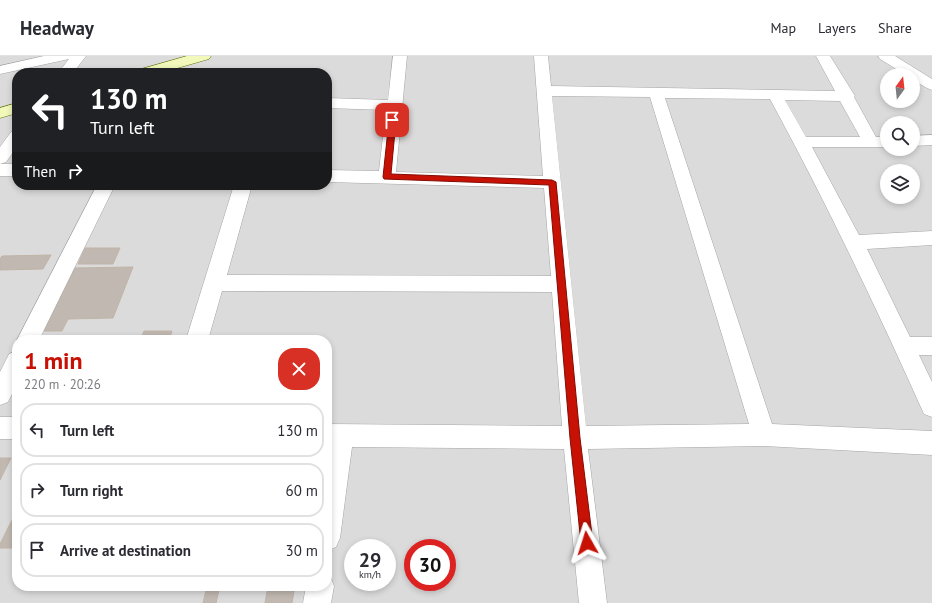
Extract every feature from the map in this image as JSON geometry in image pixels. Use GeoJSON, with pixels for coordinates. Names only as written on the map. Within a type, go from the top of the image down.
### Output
{"type":"FeatureCollection","features":[{"type":"Feature","properties":{"kind":"main road"},"geometry":{"type":"LineString","coordinates":[[161,68],[204,56]]}},
{"type":"Feature","properties":{"kind":"main road"},"geometry":{"type":"LineString","coordinates":[[0,113],[12,109]]}},
{"type":"Feature","properties":{"kind":"street"},"geometry":{"type":"LineString","coordinates":[[0,70],[64,56]]}},
{"type":"Feature","properties":{"kind":"street"},"geometry":{"type":"LineString","coordinates":[[69,68],[79,56]]}},
{"type":"Feature","properties":{"kind":"street"},"geometry":{"type":"LineString","coordinates":[[387,177],[400,56]]}},
{"type":"Feature","properties":{"kind":"street"},"geometry":{"type":"LineString","coordinates":[[541,56],[575,438],[594,603]]}},
{"type":"Feature","properties":{"kind":"street"},"geometry":{"type":"LineString","coordinates":[[823,56],[847,96],[880,143]]}},
{"type":"Feature","properties":{"kind":"street"},"geometry":{"type":"LineString","coordinates":[[885,56],[932,85]]}},
{"type":"Feature","properties":{"kind":"street"},"geometry":{"type":"LineString","coordinates":[[545,91],[847,96]]}},
{"type":"Feature","properties":{"kind":"street"},"geometry":{"type":"LineString","coordinates":[[656,92],[764,435]]}},
{"type":"Feature","properties":{"kind":"street"},"geometry":{"type":"LineString","coordinates":[[775,95],[802,142],[854,243],[932,406]]}},
{"type":"Feature","properties":{"kind":"street"},"geometry":{"type":"LineString","coordinates":[[332,103],[394,105]]}},
{"type":"Feature","properties":{"kind":"street"},"geometry":{"type":"LineString","coordinates":[[920,141],[932,140]]}},
{"type":"Feature","properties":{"kind":"street"},"geometry":{"type":"LineString","coordinates":[[0,158],[12,142]]}},
{"type":"Feature","properties":{"kind":"street"},"geometry":{"type":"LineString","coordinates":[[802,142],[880,143]]}},
{"type":"Feature","properties":{"kind":"street"},"geometry":{"type":"LineString","coordinates":[[0,170],[12,170]]}},
{"type":"Feature","properties":{"kind":"street"},"geometry":{"type":"LineString","coordinates":[[332,176],[552,182]]}},
{"type":"Feature","properties":{"kind":"street"},"geometry":{"type":"LineString","coordinates":[[31,335],[103,190]]}},
{"type":"Feature","properties":{"kind":"street"},"geometry":{"type":"LineString","coordinates":[[199,335],[242,190]]}},
{"type":"Feature","properties":{"kind":"street"},"geometry":{"type":"LineString","coordinates":[[854,243],[932,238]]}},
{"type":"Feature","properties":{"kind":"street"},"geometry":{"type":"LineString","coordinates":[[215,283],[562,284]]}},
{"type":"Feature","properties":{"kind":"street"},"geometry":{"type":"LineString","coordinates":[[904,346],[932,346]]}},
{"type":"Feature","properties":{"kind":"street"},"geometry":{"type":"LineString","coordinates":[[0,395],[12,372]]}},
{"type":"Feature","properties":{"kind":"street"},"geometry":{"type":"LineString","coordinates":[[0,428],[12,428]]}},
{"type":"Feature","properties":{"kind":"street"},"geometry":{"type":"LineString","coordinates":[[332,474],[335,435],[575,438],[764,435],[932,443]]}},
{"type":"Feature","properties":{"kind":"street"},"geometry":{"type":"LineString","coordinates":[[317,603],[319,591]]}},
{"type":"Feature","properties":{"kind":"shaded area"},"geometry":{"type":"Polygon","coordinates":[[[0,56],[932,56],[932,603],[0,603],[0,56]]]}},
{"type":"Feature","properties":{"kind":"building"},"geometry":{"type":"Polygon","coordinates":[[[85,248],[120,248],[113,264],[78,264],[85,248]]]}},
{"type":"Feature","properties":{"kind":"building"},"geometry":{"type":"Polygon","coordinates":[[[51,255],[43,269],[0,270],[0,259],[2,256],[51,255]]]}},
{"type":"Feature","properties":{"kind":"building"},"geometry":{"type":"Polygon","coordinates":[[[133,267],[113,318],[68,319],[62,331],[44,331],[74,268],[133,267]]]}},
{"type":"Feature","properties":{"kind":"building"},"geometry":{"type":"Polygon","coordinates":[[[144,331],[172,331],[171,335],[142,335],[144,331]]]}},
{"type":"Feature","properties":{"kind":"building"},"geometry":{"type":"Polygon","coordinates":[[[0,458],[11,458],[0,480],[0,458]]]}},
{"type":"Feature","properties":{"kind":"building"},"geometry":{"type":"Polygon","coordinates":[[[12,520],[12,548],[0,548],[0,544],[12,520]]]}},
{"type":"Feature","properties":{"kind":"building"},"geometry":{"type":"Polygon","coordinates":[[[206,591],[219,591],[216,603],[203,603],[206,591]]]}},
{"type":"Feature","properties":{"kind":"building"},"geometry":{"type":"Polygon","coordinates":[[[267,591],[294,591],[292,603],[265,603],[267,591]]]}},
{"type":"Feature","properties":{"kind":"route"},"geometry":{"type":"LineString","coordinates":[[392,120],[387,177],[552,182],[575,438],[587,543]]}}]}
